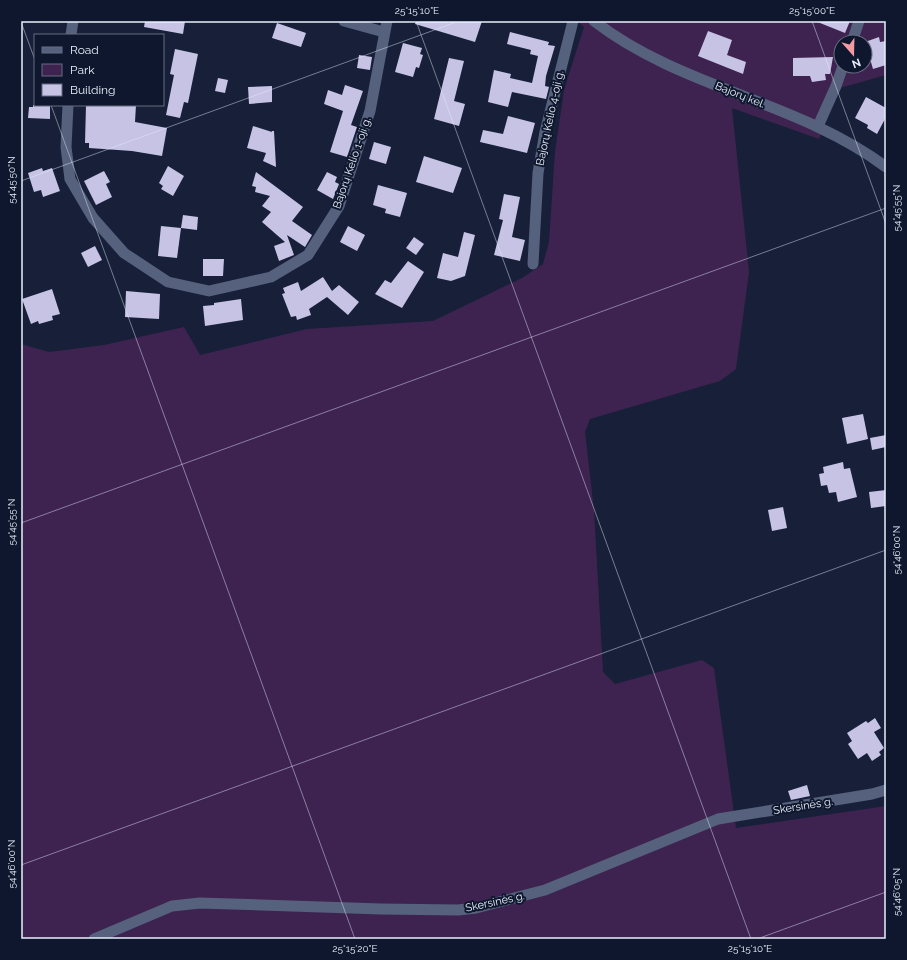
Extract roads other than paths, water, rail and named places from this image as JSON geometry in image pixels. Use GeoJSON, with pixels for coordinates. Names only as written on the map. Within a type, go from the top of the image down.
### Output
{"type":"FeatureCollection","features":[{"type":"Feature","properties":{"kind":"street"},"geometry":{"type":"LineString","coordinates":[[71,34],[72,21]]}},
{"type":"Feature","properties":{"kind":"street"},"geometry":{"type":"LineString","coordinates":[[344,21],[384,32]]}},
{"type":"Feature","properties":{"kind":"street","name":"Bajorų Kelio 1-oji g."},"geometry":{"type":"LineString","coordinates":[[68,106],[66,147],[70,179],[93,218],[124,253],[168,282],[209,291],[271,277],[308,255],[339,206],[370,111],[384,32],[388,21]]}},
{"type":"Feature","properties":{"kind":"street","name":"Bajorų Kelio 4-oji g."},"geometry":{"type":"LineString","coordinates":[[533,264],[539,166],[545,132],[573,21]]}},
{"type":"Feature","properties":{"kind":"street","name":"Bajorų kel."},"geometry":{"type":"LineString","coordinates":[[594,21],[642,52],[673,68],[741,97],[818,126],[847,142],[886,168]]}},
{"type":"Feature","properties":{"kind":"street"},"geometry":{"type":"LineString","coordinates":[[855,34],[859,21]]}},
{"type":"Feature","properties":{"kind":"street"},"geometry":{"type":"LineString","coordinates":[[818,126],[840,74]]}},
{"type":"Feature","properties":{"kind":"street","name":"Skersinės g."},"geometry":{"type":"LineString","coordinates":[[94,939],[172,906],[200,903],[381,909],[458,910],[476,908],[545,890],[718,820],[872,794],[886,790]]}}]}
